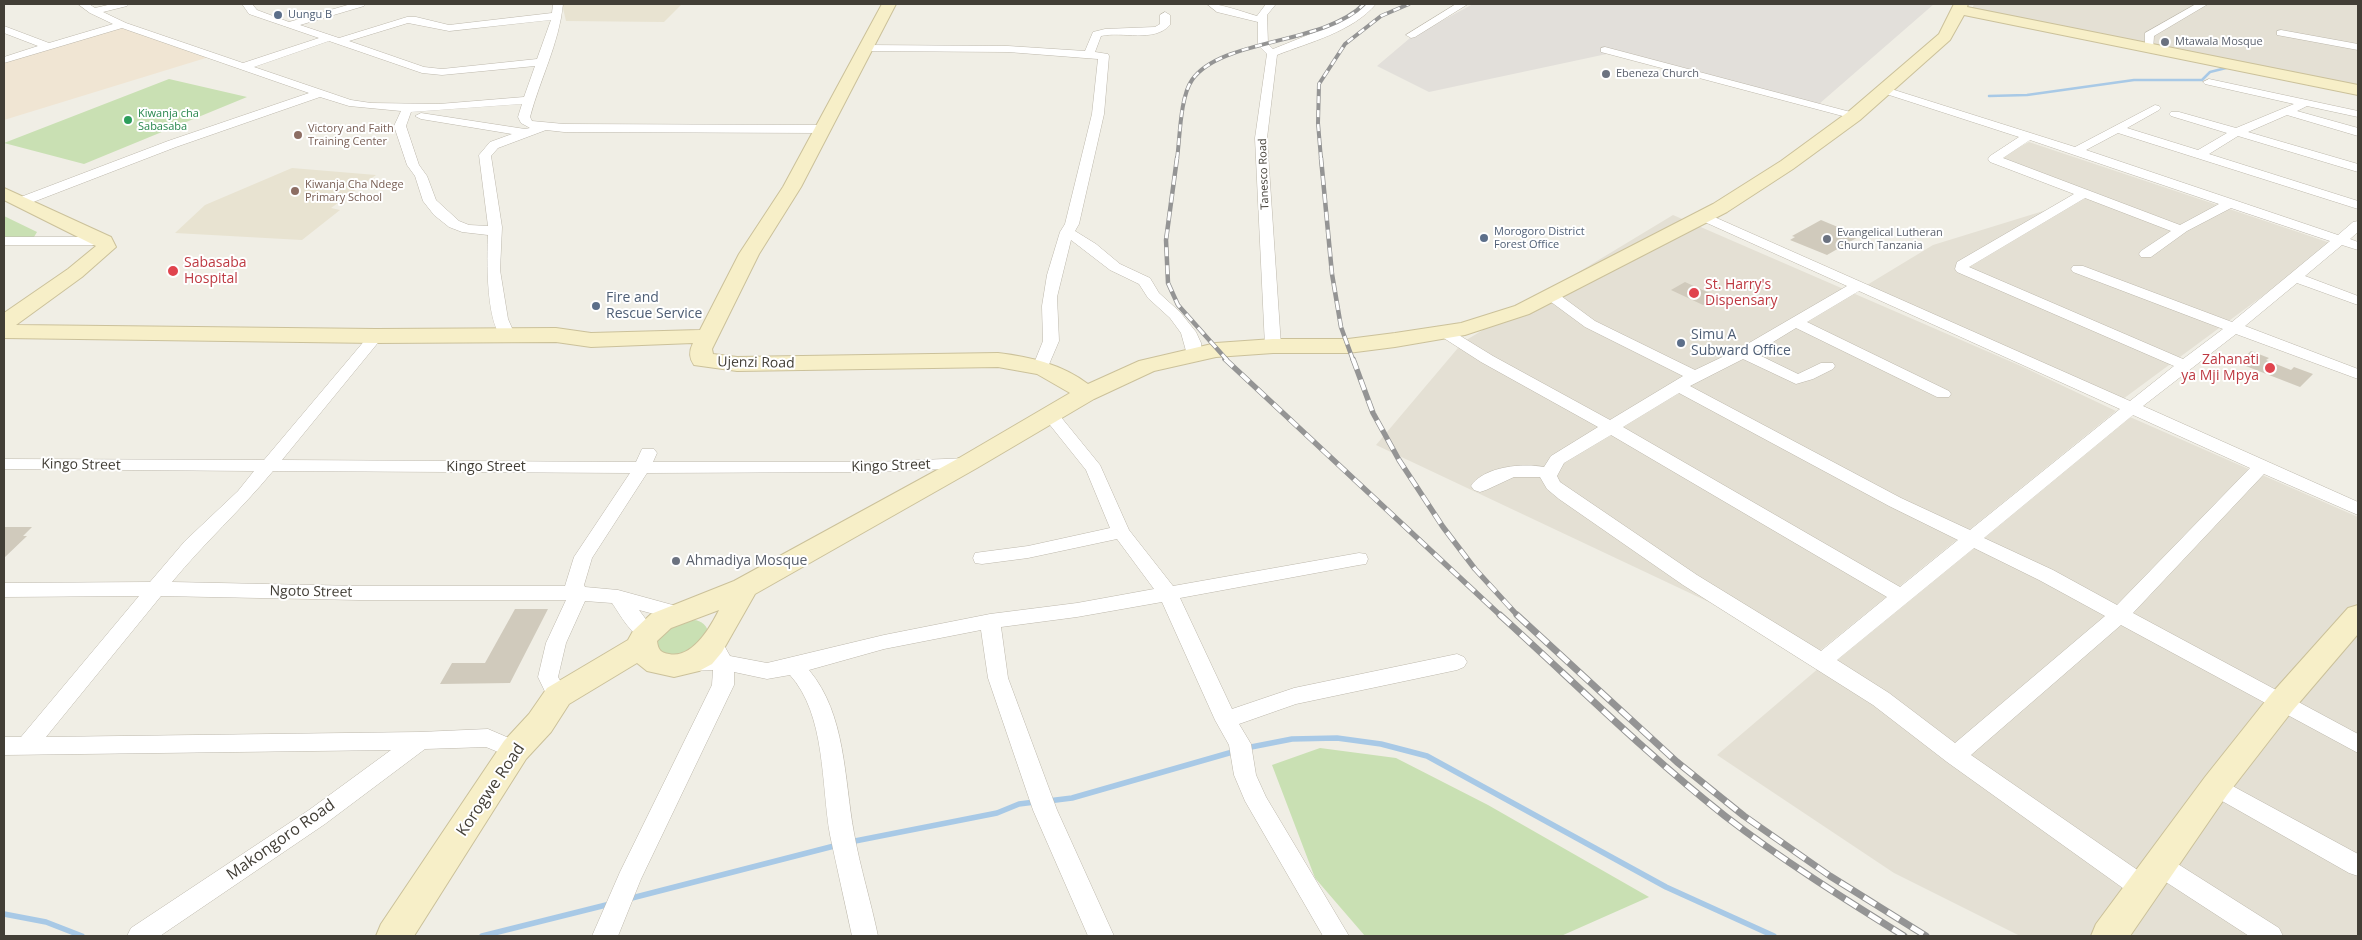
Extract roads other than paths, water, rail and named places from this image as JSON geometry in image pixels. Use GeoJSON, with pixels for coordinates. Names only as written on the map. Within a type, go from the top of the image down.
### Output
{"type":"FeatureCollection","features":[{"type":"Feature","properties":{"kind":"street"},"geometry":{"type":"LineString","coordinates":[[83,4],[122,25],[348,103],[401,110],[526,133]]}},
{"type":"Feature","properties":{"kind":"street"},"geometry":{"type":"LineString","coordinates":[[93,11],[124,4]]}},
{"type":"Feature","properties":{"kind":"street"},"geometry":{"type":"LineString","coordinates":[[247,4],[258,15],[334,39],[408,66],[433,72],[543,62]]}},
{"type":"Feature","properties":{"kind":"street"},"geometry":{"type":"LineString","coordinates":[[290,26],[361,4]]}},
{"type":"Feature","properties":{"kind":"street"},"geometry":{"type":"LineString","coordinates":[[558,4],[554,29],[529,100],[525,121],[533,125],[542,127],[823,129]]}},
{"type":"Feature","properties":{"kind":"street","name":"Ujenzi Road"},"geometry":{"type":"LineString","coordinates":[[889,4],[792,187],[749,254],[701,349],[702,360],[717,363],[998,360],[1041,366],[1061,376],[1086,394]]}},
{"type":"Feature","properties":{"kind":"street"},"geometry":{"type":"LineString","coordinates":[[1212,4],[1220,10],[1263,20]]}},
{"type":"Feature","properties":{"kind":"street"},"geometry":{"type":"LineString","coordinates":[[1271,4],[1262,15],[1263,45],[1272,53],[1337,28],[1359,15],[1371,4]]}},
{"type":"Feature","properties":{"kind":"street"},"geometry":{"type":"LineString","coordinates":[[1412,35],[1462,4]]}},
{"type":"Feature","properties":{"kind":"street"},"geometry":{"type":"LineString","coordinates":[[2149,47],[2149,35],[2203,4]]}},
{"type":"Feature","properties":{"kind":"street"},"geometry":{"type":"LineString","coordinates":[[591,675],[644,639],[661,621],[744,588],[968,463],[1086,394],[1147,366],[1216,350],[1273,346],[1348,346],[1444,332],[1465,328],[1514,313],[1552,296],[1704,216],[1754,187],[1854,116],[1945,37],[1960,7],[2358,90]]}},
{"type":"Feature","properties":{"kind":"street"},"geometry":{"type":"LineString","coordinates":[[244,66],[334,39],[407,20],[416,20],[449,28],[555,16]]}},
{"type":"Feature","properties":{"kind":"street"},"geometry":{"type":"LineString","coordinates":[[1089,54],[1097,34],[1118,30],[1158,29],[1165,25],[1165,16]]}},
{"type":"Feature","properties":{"kind":"street"},"geometry":{"type":"LineString","coordinates":[[4,60],[122,25]]}},
{"type":"Feature","properties":{"kind":"street"},"geometry":{"type":"LineString","coordinates":[[4,29],[49,47]]}},
{"type":"Feature","properties":{"kind":"street"},"geometry":{"type":"LineString","coordinates":[[2281,33],[2358,47]]}},
{"type":"Feature","properties":{"kind":"street"},"geometry":{"type":"LineString","coordinates":[[864,48],[1008,49],[1104,56],[1105,63],[1098,114],[1072,224],[1067,232],[1054,276],[1049,304],[1049,328],[1052,339],[1041,366]]}},
{"type":"Feature","properties":{"kind":"street"},"geometry":{"type":"LineString","coordinates":[[1604,50],[1854,116]]}},
{"type":"Feature","properties":{"kind":"street","name":"Tanesco Road"},"geometry":{"type":"LineString","coordinates":[[1272,53],[1261,138],[1273,346]]}},
{"type":"Feature","properties":{"kind":"street"},"geometry":{"type":"LineString","coordinates":[[2209,82],[2358,114]]}},
{"type":"Feature","properties":{"kind":"street"},"geometry":{"type":"LineString","coordinates":[[1884,90],[2076,151],[2358,246]]}},
{"type":"Feature","properties":{"kind":"street"},"geometry":{"type":"LineString","coordinates":[[23,200],[172,144],[320,93]]}},
{"type":"Feature","properties":{"kind":"street"},"geometry":{"type":"LineString","coordinates":[[401,110],[529,100]]}},
{"type":"Feature","properties":{"kind":"street"},"geometry":{"type":"LineString","coordinates":[[2200,154],[2237,132],[2305,103]]}},
{"type":"Feature","properties":{"kind":"street"},"geometry":{"type":"LineString","coordinates":[[2076,151],[2155,108]]}},
{"type":"Feature","properties":{"kind":"street"},"geometry":{"type":"LineString","coordinates":[[401,110],[400,126],[408,153],[413,165],[422,176],[430,202],[454,224],[467,229],[495,231]]}},
{"type":"Feature","properties":{"kind":"street"},"geometry":{"type":"LineString","coordinates":[[2286,110],[2358,132]]}},
{"type":"Feature","properties":{"kind":"street"},"geometry":{"type":"LineString","coordinates":[[2175,114],[2358,168]]}},
{"type":"Feature","properties":{"kind":"street"},"geometry":{"type":"LineString","coordinates":[[507,335],[501,318],[493,270],[495,231],[485,155],[494,145],[542,127]]}},
{"type":"Feature","properties":{"kind":"street"},"geometry":{"type":"LineString","coordinates":[[2118,129],[2358,204]]}},
{"type":"Feature","properties":{"kind":"street"},"geometry":{"type":"LineString","coordinates":[[2029,136],[1994,159],[2182,229]]}},
{"type":"Feature","properties":{"kind":"street"},"geometry":{"type":"LineString","coordinates":[[4,193],[23,200],[104,241],[106,247],[4,323]]}},
{"type":"Feature","properties":{"kind":"street"},"geometry":{"type":"LineString","coordinates":[[2084,193],[1970,260],[1962,265],[1962,269],[2184,365]]}},
{"type":"Feature","properties":{"kind":"street"},"geometry":{"type":"LineString","coordinates":[[2146,254],[2182,229],[2230,203]]}},
{"type":"Feature","properties":{"kind":"street"},"geometry":{"type":"LineString","coordinates":[[1704,216],[2358,508]]}},
{"type":"Feature","properties":{"kind":"street"},"geometry":{"type":"LineString","coordinates":[[1822,661],[2184,365],[2234,328],[2294,277],[2342,241],[2358,225]]}},
{"type":"Feature","properties":{"kind":"street"},"geometry":{"type":"LineString","coordinates":[[1067,232],[1092,247],[1115,267],[1145,281],[1153,294],[1175,315],[1188,332],[1193,343],[1194,355]]}},
{"type":"Feature","properties":{"kind":"street"},"geometry":{"type":"LineString","coordinates":[[4,240],[104,241]]}},
{"type":"Feature","properties":{"kind":"street"},"geometry":{"type":"LineString","coordinates":[[2078,269],[2358,373]]}},
{"type":"Feature","properties":{"kind":"street"},"geometry":{"type":"LineString","coordinates":[[2294,277],[2358,301]]}},
{"type":"Feature","properties":{"kind":"street"},"geometry":{"type":"LineString","coordinates":[[1858,285],[1743,352],[1687,381],[1610,427],[1557,460],[1548,476],[1564,495],[1690,580],[1881,699],[1955,756],[2152,877],[2270,936]]}},
{"type":"Feature","properties":{"kind":"street"},"geometry":{"type":"LineString","coordinates":[[1552,296],[1590,324],[1895,502],[2046,575],[2118,616],[2358,744]]}},
{"type":"Feature","properties":{"kind":"street"},"geometry":{"type":"LineString","coordinates":[[1796,322],[1943,394]]}},
{"type":"Feature","properties":{"kind":"street"},"geometry":{"type":"LineString","coordinates":[[4,331],[376,336],[556,335],[591,340],[707,336]]}},
{"type":"Feature","properties":{"kind":"street"},"geometry":{"type":"LineString","coordinates":[[1444,332],[1487,359],[1610,427],[1900,596]]}},
{"type":"Feature","properties":{"kind":"street"},"geometry":{"type":"LineString","coordinates":[[26,746],[158,589],[192,545],[244,495],[376,336]]}},
{"type":"Feature","properties":{"kind":"street"},"geometry":{"type":"LineString","coordinates":[[1743,352],[1796,379],[1827,366]]}},
{"type":"Feature","properties":{"kind":"street"},"geometry":{"type":"LineString","coordinates":[[1050,415],[1094,469],[1120,532],[1168,593],[1226,720],[1240,744],[1245,775],[1256,801],[1336,936]]}},
{"type":"Feature","properties":{"kind":"street"},"geometry":{"type":"LineString","coordinates":[[558,696],[548,677],[556,643],[579,593],[574,586],[583,557],[645,460]]}},
{"type":"Feature","properties":{"kind":"street","name":"Kingo Street"},"geometry":{"type":"LineString","coordinates":[[4,464],[268,467],[645,460],[875,467],[968,463]]}},
{"type":"Feature","properties":{"kind":"street"},"geometry":{"type":"LineString","coordinates":[[1955,756],[2118,616],[2262,466]]}},
{"type":"Feature","properties":{"kind":"street"},"geometry":{"type":"LineString","coordinates":[[1480,486],[1501,474],[1524,469],[1549,473]]}},
{"type":"Feature","properties":{"kind":"street"},"geometry":{"type":"LineString","coordinates":[[982,558],[1028,552],[1120,532]]}},
{"type":"Feature","properties":{"kind":"street"},"geometry":{"type":"LineString","coordinates":[[719,647],[767,671],[794,666],[884,642],[990,621],[1077,610],[1359,559]]}},
{"type":"Feature","properties":{"kind":"street"},"geometry":{"type":"LineString","coordinates":[[618,597],[644,639],[646,654],[654,662],[678,665],[719,647],[744,588]]}},
{"type":"Feature","properties":{"kind":"street","name":"Ngoto Street"},"geometry":{"type":"LineString","coordinates":[[4,590],[158,589],[359,593],[579,593],[618,597],[684,613]]}},
{"type":"Feature","properties":{"kind":"street"},"geometry":{"type":"LineString","coordinates":[[607,930],[629,879],[723,685],[725,674],[716,625],[709,618],[684,613]]}},
{"type":"Feature","properties":{"kind":"street"},"geometry":{"type":"LineString","coordinates":[[2110,936],[2216,786],[2282,702],[2358,615]]}},
{"type":"Feature","properties":{"kind":"street"},"geometry":{"type":"LineString","coordinates":[[990,621],[998,678],[1042,802],[1101,936]]}},
{"type":"Feature","properties":{"kind":"street"},"geometry":{"type":"LineString","coordinates":[[1226,720],[1294,696],[1457,662]]}},
{"type":"Feature","properties":{"kind":"street","name":"Korogwe Road"},"geometry":{"type":"LineString","coordinates":[[394,936],[515,750],[540,723],[558,696],[591,675],[648,665],[678,665]]}},
{"type":"Feature","properties":{"kind":"street"},"geometry":{"type":"LineString","coordinates":[[794,666],[804,676],[820,705],[825,720],[842,834],[850,877],[865,936]]}},
{"type":"Feature","properties":{"kind":"street"},"geometry":{"type":"LineString","coordinates":[[4,746],[420,741],[488,738],[515,750]]}},
{"type":"Feature","properties":{"kind":"street","name":"Makongoro Road"},"geometry":{"type":"LineString","coordinates":[[140,936],[317,816],[420,741]]}},
{"type":"Feature","properties":{"kind":"street"},"geometry":{"type":"LineString","coordinates":[[2216,786],[2358,866]]}},
{"type":"Feature","properties":{"kind":"waterway"},"geometry":{"type":"LineString","coordinates":[[1989,96],[2027,95],[2134,80],[2202,80],[2210,72],[2230,67]]}},
{"type":"Feature","properties":{"kind":"waterway"},"geometry":{"type":"LineString","coordinates":[[1246,748],[1292,739],[1337,738],[1381,744],[1427,756],[1666,887],[1774,936]]}},
{"type":"Feature","properties":{"kind":"waterway"},"geometry":{"type":"LineString","coordinates":[[1048,801],[1072,798],[1236,751]]}},
{"type":"Feature","properties":{"kind":"waterway"},"geometry":{"type":"LineString","coordinates":[[850,842],[997,813],[1019,804],[1035,802]]}},
{"type":"Feature","properties":{"kind":"waterway"},"geometry":{"type":"LineString","coordinates":[[628,899],[838,845]]}},
{"type":"Feature","properties":{"kind":"waterway"},"geometry":{"type":"LineString","coordinates":[[482,936],[610,904]]}},
{"type":"Feature","properties":{"kind":"waterway"},"geometry":{"type":"LineString","coordinates":[[4,914],[46,922],[82,936]]}},
{"type":"Feature","properties":{"kind":"railway"},"geometry":{"type":"LineString","coordinates":[[1177,159],[1181,118],[1188,87],[1192,80],[1206,66],[1225,56],[1249,48],[1324,27],[1346,17],[1364,4]]}},
{"type":"Feature","properties":{"kind":"railway"},"geometry":{"type":"LineString","coordinates":[[1321,159],[1318,123],[1319,84],[1345,44],[1381,16],[1409,4]]}},
{"type":"Feature","properties":{"kind":"railway"},"geometry":{"type":"LineString","coordinates":[[1177,158],[1166,240],[1168,283],[1178,305],[1227,360]]}},
{"type":"Feature","properties":{"kind":"railway"},"geometry":{"type":"LineString","coordinates":[[1321,158],[1332,274],[1341,327],[1353,360]]}},
{"type":"Feature","properties":{"kind":"railway"},"geometry":{"type":"LineString","coordinates":[[1225,359],[1501,616]]}},
{"type":"Feature","properties":{"kind":"railway"},"geometry":{"type":"LineString","coordinates":[[1353,359],[1373,413],[1399,460],[1443,527],[1475,569],[1518,615]]}},
{"type":"Feature","properties":{"kind":"railway"},"geometry":{"type":"LineString","coordinates":[[1500,615],[1639,743],[1725,816],[1791,863],[1904,936]]}},
{"type":"Feature","properties":{"kind":"railway"},"geometry":{"type":"LineString","coordinates":[[1518,615],[1677,762],[1744,816],[1830,876],[1926,936]]}},
{"type":"Feature","properties":{"kind":"place","name":"Uungu B"},"geometry":{"type":"Point","coordinates":[278,15]}},
{"type":"Feature","properties":{"kind":"place","name":"Mtawala Mosque"},"geometry":{"type":"Point","coordinates":[2165,42]}},
{"type":"Feature","properties":{"kind":"place","name":"Ebeneza Church"},"geometry":{"type":"Point","coordinates":[1606,74]}},
{"type":"Feature","properties":{"kind":"place","name":"Kiwanja cha Sabasaba"},"geometry":{"type":"Point","coordinates":[128,120]}},
{"type":"Feature","properties":{"kind":"place","name":"Victory and Faith Training Center"},"geometry":{"type":"Point","coordinates":[298,135]}},
{"type":"Feature","properties":{"kind":"place","name":"Kiwanja Cha Ndege Primary School"},"geometry":{"type":"Point","coordinates":[295,191]}},
{"type":"Feature","properties":{"kind":"place","name":"Morogoro District Forest Office"},"geometry":{"type":"Point","coordinates":[1484,238]}},
{"type":"Feature","properties":{"kind":"place","name":"Evangelical Lutheran Church Tanzania"},"geometry":{"type":"Point","coordinates":[1827,239]}},
{"type":"Feature","properties":{"kind":"place","name":"Sabasaba Hospital"},"geometry":{"type":"Point","coordinates":[173,271]}},
{"type":"Feature","properties":{"kind":"place","name":"St. Harry's Dispensary"},"geometry":{"type":"Point","coordinates":[1694,293]}},
{"type":"Feature","properties":{"kind":"place","name":"Fire and Rescue Service"},"geometry":{"type":"Point","coordinates":[596,306]}},
{"type":"Feature","properties":{"kind":"place","name":"Simu A Subward Office"},"geometry":{"type":"Point","coordinates":[1681,343]}},
{"type":"Feature","properties":{"kind":"place","name":"Zahanati ya Mji Mpya"},"geometry":{"type":"Point","coordinates":[2270,368]}},
{"type":"Feature","properties":{"kind":"place","name":"Ahmadiya Mosque"},"geometry":{"type":"Point","coordinates":[676,561]}}]}
